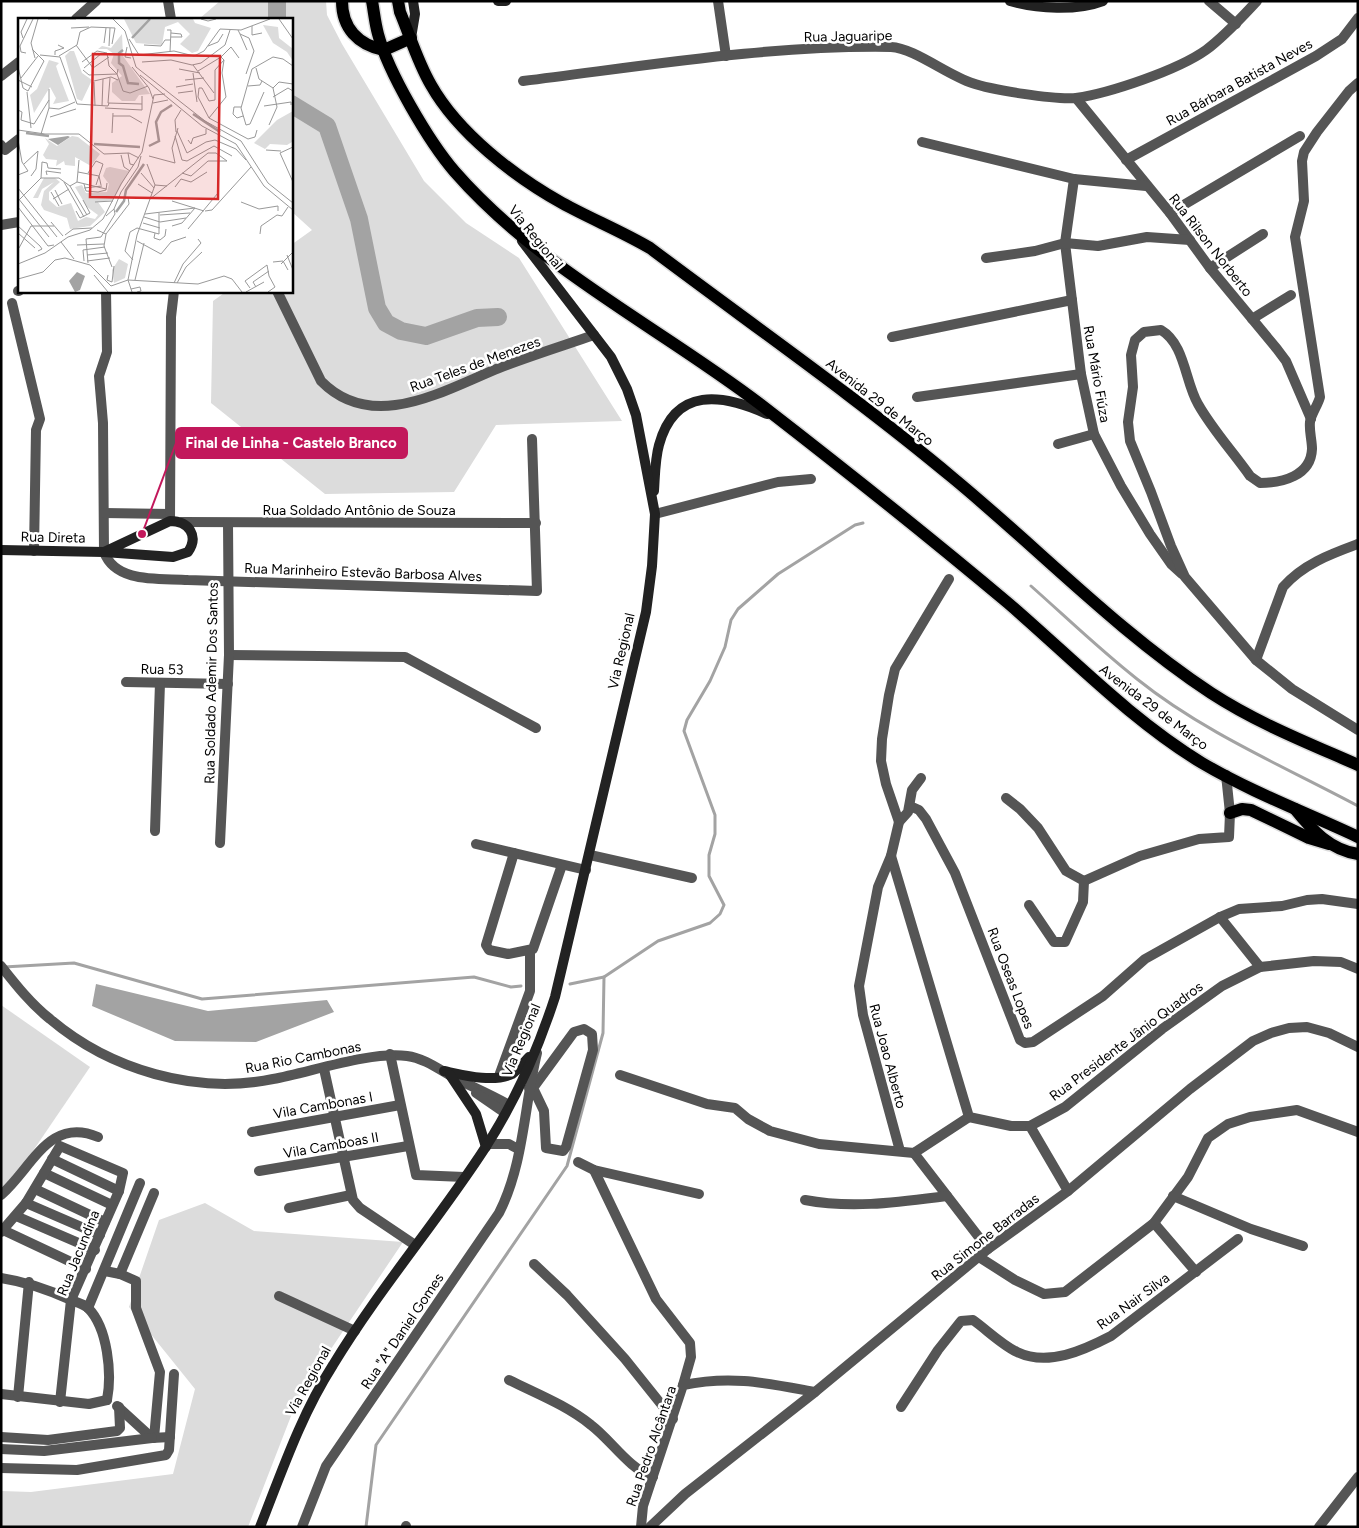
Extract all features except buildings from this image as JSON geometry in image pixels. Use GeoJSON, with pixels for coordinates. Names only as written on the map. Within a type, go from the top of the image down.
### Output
{"type":"FeatureCollection","features":[{"type":"Feature","properties":{"kind":"main road"},"geometry":{"type":"LineString","coordinates":[[342,1],[342,10],[348,29],[359,42],[384,50],[411,38]]}},
{"type":"Feature","properties":{"kind":"main road","name":"Via Regional"},"geometry":{"type":"LineString","coordinates":[[372,1],[384,50],[431,141],[456,172],[504,219],[611,357],[627,389],[636,415],[654,509]]}},
{"type":"Feature","properties":{"kind":"main road"},"geometry":{"type":"LineString","coordinates":[[398,1],[411,38]]}},
{"type":"Feature","properties":{"kind":"main road"},"geometry":{"type":"LineString","coordinates":[[411,38],[415,14],[413,1]]}},
{"type":"Feature","properties":{"kind":"main road"},"geometry":{"type":"LineString","coordinates":[[498,1],[506,1]]}},
{"type":"Feature","properties":{"kind":"main road"},"geometry":{"type":"LineString","coordinates":[[1010,1],[1051,7],[1079,6],[1103,1]]}},
{"type":"Feature","properties":{"kind":"main road","name":"Avenida 29 de Março"},"geometry":{"type":"LineString","coordinates":[[411,38],[431,86],[463,129],[516,173],[564,204],[621,231],[650,248],[823,377],[953,477],[1107,613],[1168,663],[1250,716],[1358,765]]}},
{"type":"Feature","properties":{"kind":"main road","name":"Avenida 29 de Março"},"geometry":{"type":"LineString","coordinates":[[504,219],[554,262],[730,381],[778,418],[1010,605],[1105,692],[1181,749],[1226,775],[1358,837]]}},
{"type":"Feature","properties":{"kind":"main road","name":"Via Regional"},"geometry":{"type":"LineString","coordinates":[[260,1527],[308,1408],[355,1331],[487,1146],[538,1045],[555,997],[646,612],[652,566],[659,445],[670,422],[685,405],[701,399],[716,398],[746,404],[778,418]]}},
{"type":"Feature","properties":{"kind":"main road","name":"Rua Direta"},"geometry":{"type":"LineString","coordinates":[[1,550],[181,556],[188,552],[192,541],[191,530],[182,522],[170,518],[104,552]]}},
{"type":"Feature","properties":{"kind":"main road"},"geometry":{"type":"LineString","coordinates":[[1292,806],[1329,844]]}},
{"type":"Feature","properties":{"kind":"main road"},"geometry":{"type":"LineString","coordinates":[[1230,813],[1242,809],[1252,810],[1309,838],[1358,854]]}},
{"type":"Feature","properties":{"kind":"main road"},"geometry":{"type":"LineString","coordinates":[[447,1073],[487,1077],[512,1074],[538,1045]]}},
{"type":"Feature","properties":{"kind":"main road"},"geometry":{"type":"LineString","coordinates":[[447,1073],[476,1114],[487,1146]]}},
{"type":"Feature","properties":{"kind":"street"},"geometry":{"type":"LineString","coordinates":[[77,18],[96,1]]}},
{"type":"Feature","properties":{"kind":"street"},"geometry":{"type":"LineString","coordinates":[[168,1],[171,18]]}},
{"type":"Feature","properties":{"kind":"street"},"geometry":{"type":"LineString","coordinates":[[718,1],[726,56]]}},
{"type":"Feature","properties":{"kind":"street"},"geometry":{"type":"LineString","coordinates":[[1209,1],[1236,24]]}},
{"type":"Feature","properties":{"kind":"street","name":"Rua Jaguaripe"},"geometry":{"type":"LineString","coordinates":[[523,81],[726,56],[841,47],[894,47],[908,52],[959,79],[981,86],[1060,98],[1076,98],[1123,86],[1188,60],[1205,51],[1236,24],[1257,1]]}},
{"type":"Feature","properties":{"kind":"street","name":"Rua Bárbara Batista Neves"},"geometry":{"type":"LineString","coordinates":[[1126,160],[1316,56],[1342,39],[1358,18]]}},
{"type":"Feature","properties":{"kind":"street"},"geometry":{"type":"LineString","coordinates":[[1,76],[18,63]]}},
{"type":"Feature","properties":{"kind":"street"},"geometry":{"type":"LineString","coordinates":[[1358,83],[1348,91],[1317,132],[1304,152],[1302,161],[1304,201],[1295,237],[1320,397],[1317,410],[1310,419],[1312,451],[1308,464],[1290,479],[1260,482],[1250,476],[1198,404],[1177,348],[1161,330],[1144,332],[1135,340],[1131,355],[1133,386],[1128,422],[1130,441],[1152,492],[1171,546],[1186,577],[1256,660],[1292,689],[1358,730]]}},
{"type":"Feature","properties":{"kind":"street","name":"Rua Rilson Norberto"},"geometry":{"type":"LineString","coordinates":[[1076,98],[1170,213],[1210,268],[1286,361],[1310,419]]}},
{"type":"Feature","properties":{"kind":"street"},"geometry":{"type":"LineString","coordinates":[[1170,213],[1300,136]]}},
{"type":"Feature","properties":{"kind":"street"},"geometry":{"type":"LineString","coordinates":[[3,147],[18,140]]}},
{"type":"Feature","properties":{"kind":"street"},"geometry":{"type":"LineString","coordinates":[[922,142],[1074,179],[1146,186]]}},
{"type":"Feature","properties":{"kind":"street","name":"Rua Mário Fiúza"},"geometry":{"type":"LineString","coordinates":[[1074,179],[1065,243],[1081,374],[1094,434],[1121,486],[1150,534],[1171,564],[1186,577]]}},
{"type":"Feature","properties":{"kind":"street"},"geometry":{"type":"LineString","coordinates":[[1,224],[18,222]]}},
{"type":"Feature","properties":{"kind":"street"},"geometry":{"type":"LineString","coordinates":[[1210,268],[1263,234]]}},
{"type":"Feature","properties":{"kind":"street"},"geometry":{"type":"LineString","coordinates":[[986,258],[1035,251],[1065,243],[1098,246],[1147,237],[1190,240]]}},
{"type":"Feature","properties":{"kind":"street"},"geometry":{"type":"LineString","coordinates":[[104,552],[103,422],[99,376],[106,352],[106,292]]}},
{"type":"Feature","properties":{"kind":"street"},"geometry":{"type":"LineString","coordinates":[[104,513],[170,518],[171,317],[174,292]]}},
{"type":"Feature","properties":{"kind":"street","name":"Rua Teles de Menezes"},"geometry":{"type":"LineString","coordinates":[[278,292],[322,381],[332,392],[345,400],[361,404],[404,404],[423,400],[500,368],[594,335]]}},
{"type":"Feature","properties":{"kind":"street"},"geometry":{"type":"LineString","coordinates":[[1252,319],[1291,295]]}},
{"type":"Feature","properties":{"kind":"street"},"geometry":{"type":"LineString","coordinates":[[892,337],[1072,300]]}},
{"type":"Feature","properties":{"kind":"street"},"geometry":{"type":"LineString","coordinates":[[12,304],[40,415],[40,423],[36,430],[34,551]]}},
{"type":"Feature","properties":{"kind":"street"},"geometry":{"type":"LineString","coordinates":[[917,397],[1081,374]]}},
{"type":"Feature","properties":{"kind":"street"},"geometry":{"type":"LineString","coordinates":[[1058,444],[1094,434]]}},
{"type":"Feature","properties":{"kind":"street"},"geometry":{"type":"LineString","coordinates":[[532,439],[536,524]]}},
{"type":"Feature","properties":{"kind":"street"},"geometry":{"type":"LineString","coordinates":[[654,509],[778,482],[811,480]]}},
{"type":"Feature","properties":{"kind":"street","name":"Rua Soldado Antônio de Souza"},"geometry":{"type":"LineString","coordinates":[[182,522],[536,524]]}},
{"type":"Feature","properties":{"kind":"street","name":"Rua Soldado Ademir Dos Santos"},"geometry":{"type":"LineString","coordinates":[[220,843],[229,655],[228,523]]}},
{"type":"Feature","properties":{"kind":"street","name":"Rua Marinheiro Estevão Barbosa Alves"},"geometry":{"type":"LineString","coordinates":[[104,552],[111,566],[132,575],[188,580],[537,591],[536,524]]}},
{"type":"Feature","properties":{"kind":"street"},"geometry":{"type":"LineString","coordinates":[[1256,660],[1283,586],[1318,560],[1358,544]]}},
{"type":"Feature","properties":{"kind":"street"},"geometry":{"type":"LineString","coordinates":[[899,822],[886,784],[881,761],[882,739],[889,695],[895,669],[949,579]]}},
{"type":"Feature","properties":{"kind":"street"},"geometry":{"type":"LineString","coordinates":[[229,655],[405,657],[536,728]]}},
{"type":"Feature","properties":{"kind":"street","name":"Rua 53"},"geometry":{"type":"LineString","coordinates":[[126,682],[228,684]]}},
{"type":"Feature","properties":{"kind":"street"},"geometry":{"type":"LineString","coordinates":[[155,831],[160,683]]}},
{"type":"Feature","properties":{"kind":"street"},"geometry":{"type":"LineString","coordinates":[[1084,881],[1140,856],[1199,839],[1229,837],[1230,813],[1226,775]]}},
{"type":"Feature","properties":{"kind":"street"},"geometry":{"type":"LineString","coordinates":[[899,822],[910,806],[912,790],[921,778]]}},
{"type":"Feature","properties":{"kind":"street"},"geometry":{"type":"LineString","coordinates":[[1006,798],[1020,809],[1038,828],[1066,871],[1084,881]]}},
{"type":"Feature","properties":{"kind":"street","name":"Rua Oseas Lopes"},"geometry":{"type":"LineString","coordinates":[[910,806],[923,814],[955,873],[1023,1042],[1033,1042],[1090,1006],[1145,959],[1220,917],[1239,909],[1282,906],[1307,900],[1322,899],[1358,904]]}},
{"type":"Feature","properties":{"kind":"street","name":"Rua Joao Alberto"},"geometry":{"type":"LineString","coordinates":[[899,822],[891,856],[878,887],[859,986],[859,1000],[900,1151]]}},
{"type":"Feature","properties":{"kind":"street"},"geometry":{"type":"LineString","coordinates":[[476,844],[586,870]]}},
{"type":"Feature","properties":{"kind":"street"},"geometry":{"type":"LineString","coordinates":[[514,853],[486,945],[489,950],[508,954],[530,951]]}},
{"type":"Feature","properties":{"kind":"street"},"geometry":{"type":"LineString","coordinates":[[590,855],[692,878]]}},
{"type":"Feature","properties":{"kind":"street"},"geometry":{"type":"LineString","coordinates":[[891,856],[968,1117]]}},
{"type":"Feature","properties":{"kind":"street"},"geometry":{"type":"LineString","coordinates":[[499,1076],[530,991],[530,951],[535,945],[562,865]]}},
{"type":"Feature","properties":{"kind":"street"},"geometry":{"type":"LineString","coordinates":[[1029,905],[1054,942],[1065,942],[1083,902],[1084,881]]}},
{"type":"Feature","properties":{"kind":"street"},"geometry":{"type":"LineString","coordinates":[[1220,917],[1260,968]]}},
{"type":"Feature","properties":{"kind":"street","name":"Rua Presidente Jânio Quadros"},"geometry":{"type":"LineString","coordinates":[[1030,1126],[1065,1107],[1162,1029],[1222,986],[1260,968],[1314,961],[1341,962],[1358,969]]}},
{"type":"Feature","properties":{"kind":"street","name":"Rua Rio Cambonas"},"geometry":{"type":"LineString","coordinates":[[1,966],[37,1008],[73,1036],[114,1059],[156,1074],[204,1083],[226,1084],[270,1080],[390,1054],[417,1058],[462,1081],[507,1109]]}},
{"type":"Feature","properties":{"kind":"street","name":"Rua Simone Barradas"},"geometry":{"type":"LineString","coordinates":[[650,1527],[685,1494],[815,1392],[988,1249],[1068,1191],[1190,1089],[1253,1041],[1270,1033],[1289,1028],[1307,1028],[1329,1033],[1358,1047]]}},
{"type":"Feature","properties":{"kind":"street"},"geometry":{"type":"LineString","coordinates":[[584,1029],[592,1034],[593,1050],[566,1147],[562,1151],[546,1148],[544,1110],[531,1088],[574,1032],[584,1029]]}},
{"type":"Feature","properties":{"kind":"street","name":"Rua \"A\" Daniel Gomes"},"geometry":{"type":"LineString","coordinates":[[302,1527],[326,1466],[498,1213],[515,1175],[518,1149],[538,1045]]}},
{"type":"Feature","properties":{"kind":"street"},"geometry":{"type":"LineString","coordinates":[[390,1054],[408,1146],[416,1175],[464,1177]]}},
{"type":"Feature","properties":{"kind":"street"},"geometry":{"type":"LineString","coordinates":[[324,1068],[352,1197],[360,1208],[415,1245]]}},
{"type":"Feature","properties":{"kind":"street"},"geometry":{"type":"LineString","coordinates":[[620,1075],[707,1104],[734,1108],[748,1119],[770,1131],[819,1144],[914,1153],[968,1117],[1011,1126],[1030,1126],[1068,1191]]}},
{"type":"Feature","properties":{"kind":"street","name":"Vila Cambonas I"},"geometry":{"type":"LineString","coordinates":[[252,1132],[400,1105]]}},
{"type":"Feature","properties":{"kind":"street"},"geometry":{"type":"LineString","coordinates":[[979,1257],[1015,1280],[1044,1294],[1054,1294],[1071,1289],[1154,1223],[1172,1196],[1188,1177],[1208,1138],[1228,1124],[1250,1117],[1297,1110],[1358,1132]]}},
{"type":"Feature","properties":{"kind":"street"},"geometry":{"type":"LineString","coordinates":[[1,1194],[46,1145],[56,1137],[77,1131],[98,1137]]}},
{"type":"Feature","properties":{"kind":"street"},"geometry":{"type":"LineString","coordinates":[[487,1146],[509,1144],[518,1149]]}},
{"type":"Feature","properties":{"kind":"street","name":"Rua Jacundina"},"geometry":{"type":"LineString","coordinates":[[52,1159],[58,1147],[64,1146],[121,1171],[124,1175],[95,1250],[71,1300],[60,1402]]}},
{"type":"Feature","properties":{"kind":"street","name":"Vila Camboas II"},"geometry":{"type":"LineString","coordinates":[[259,1171],[408,1146]]}},
{"type":"Feature","properties":{"kind":"street"},"geometry":{"type":"LineString","coordinates":[[914,1153],[988,1249]]}},
{"type":"Feature","properties":{"kind":"street"},"geometry":{"type":"LineString","coordinates":[[86,1269],[2,1231],[26,1203],[52,1159],[119,1191]]}},
{"type":"Feature","properties":{"kind":"street"},"geometry":{"type":"LineString","coordinates":[[578,1162],[594,1170],[698,1194]]}},
{"type":"Feature","properties":{"kind":"street"},"geometry":{"type":"LineString","coordinates":[[594,1170],[656,1298],[690,1344],[691,1357],[683,1385]]}},
{"type":"Feature","properties":{"kind":"street"},"geometry":{"type":"LineString","coordinates":[[44,1173],[112,1205]]}},
{"type":"Feature","properties":{"kind":"street"},"geometry":{"type":"LineString","coordinates":[[88,1308],[140,1183]]}},
{"type":"Feature","properties":{"kind":"street"},"geometry":{"type":"LineString","coordinates":[[34,1189],[105,1222]]}},
{"type":"Feature","properties":{"kind":"street"},"geometry":{"type":"LineString","coordinates":[[120,1274],[154,1193]]}},
{"type":"Feature","properties":{"kind":"street"},"geometry":{"type":"LineString","coordinates":[[805,1200],[825,1204],[873,1205],[947,1196]]}},
{"type":"Feature","properties":{"kind":"street"},"geometry":{"type":"LineString","coordinates":[[1172,1196],[1251,1230],[1303,1246]]}},
{"type":"Feature","properties":{"kind":"street"},"geometry":{"type":"LineString","coordinates":[[290,1208],[352,1197]]}},
{"type":"Feature","properties":{"kind":"street"},"geometry":{"type":"LineString","coordinates":[[26,1203],[100,1235]]}},
{"type":"Feature","properties":{"kind":"street"},"geometry":{"type":"LineString","coordinates":[[16,1216],[95,1250]]}},
{"type":"Feature","properties":{"kind":"street"},"geometry":{"type":"LineString","coordinates":[[1154,1223],[1196,1272]]}},
{"type":"Feature","properties":{"kind":"street","name":"Rua Nair Silva"},"geometry":{"type":"LineString","coordinates":[[901,1407],[956,1325],[965,1319],[973,1320],[1017,1352],[1032,1356],[1069,1354],[1089,1348],[1111,1336],[1238,1239]]}},
{"type":"Feature","properties":{"kind":"street"},"geometry":{"type":"LineString","coordinates":[[534,1264],[567,1295],[624,1359],[673,1419]]}},
{"type":"Feature","properties":{"kind":"street"},"geometry":{"type":"LineString","coordinates":[[105,1271],[120,1274],[136,1281],[136,1308],[160,1370],[153,1438]]}},
{"type":"Feature","properties":{"kind":"street"},"geometry":{"type":"LineString","coordinates":[[1,1278],[30,1282],[88,1308],[100,1330],[105,1348],[110,1384],[107,1400]]}},
{"type":"Feature","properties":{"kind":"street"},"geometry":{"type":"LineString","coordinates":[[18,1397],[30,1282]]}},
{"type":"Feature","properties":{"kind":"street"},"geometry":{"type":"LineString","coordinates":[[279,1296],[355,1331]]}},
{"type":"Feature","properties":{"kind":"street"},"geometry":{"type":"LineString","coordinates":[[1,1468],[77,1470],[166,1455],[169,1450],[174,1374]]}},
{"type":"Feature","properties":{"kind":"street","name":"Rua Pedro Alcântara"},"geometry":{"type":"LineString","coordinates":[[641,1527],[643,1506],[683,1385],[710,1379],[751,1380],[815,1392]]}},
{"type":"Feature","properties":{"kind":"street"},"geometry":{"type":"LineString","coordinates":[[509,1380],[578,1415],[593,1426],[634,1466],[653,1477]]}},
{"type":"Feature","properties":{"kind":"street"},"geometry":{"type":"LineString","coordinates":[[1,1394],[60,1402],[97,1404],[107,1400]]}},
{"type":"Feature","properties":{"kind":"street"},"geometry":{"type":"LineString","coordinates":[[107,1400],[119,1407],[153,1438]]}},
{"type":"Feature","properties":{"kind":"street"},"geometry":{"type":"LineString","coordinates":[[1,1437],[48,1440],[117,1431],[120,1428],[119,1407]]}},
{"type":"Feature","properties":{"kind":"street"},"geometry":{"type":"LineString","coordinates":[[1,1449],[44,1451],[170,1437]]}},
{"type":"Feature","properties":{"kind":"street"},"geometry":{"type":"LineString","coordinates":[[1319,1527],[1358,1476]]}},
{"type":"Feature","properties":{"kind":"shaded area"},"geometry":{"type":"Polygon","coordinates":[[[220,1],[326,1],[327,15],[342,44],[424,181],[466,223],[519,258],[622,421],[496,425],[454,492],[325,494],[211,403],[213,301],[226,292],[292,292],[292,244],[312,230],[292,212],[292,18],[200,18],[220,1]]]}},
{"type":"Feature","properties":{"kind":"shaded area"},"geometry":{"type":"Polygon","coordinates":[[[96,984],[208,1011],[327,1000],[334,1012],[256,1042],[175,1041],[92,1006],[96,984]]]}},
{"type":"Feature","properties":{"kind":"shaded area"},"geometry":{"type":"Polygon","coordinates":[[[1,1005],[90,1067],[3,1195],[1,1194],[1,1005]]]}},
{"type":"Feature","properties":{"kind":"shaded area"},"geometry":{"type":"Polygon","coordinates":[[[205,1203],[254,1231],[403,1242],[298,1398],[248,1527],[1,1527],[1,1491],[31,1492],[173,1474],[195,1389],[129,1307],[159,1220],[205,1203]]]}},
{"type":"Feature","properties":{"kind":"waterway"},"geometry":{"type":"LineString","coordinates":[[277,1],[277,18]]}},
{"type":"Feature","properties":{"kind":"waterway"},"geometry":{"type":"LineString","coordinates":[[292,105],[327,126],[359,219],[377,308],[386,323],[401,331],[426,336],[477,318],[498,317]]}},
{"type":"Feature","properties":{"kind":"waterway"},"geometry":{"type":"LineString","coordinates":[[570,984],[604,977],[658,941],[710,923],[720,914],[724,905],[709,876],[709,855],[715,834],[715,815],[684,731],[687,720],[710,681],[725,647],[731,620],[738,609],[778,574],[855,525],[863,523]]}},
{"type":"Feature","properties":{"kind":"waterway"},"geometry":{"type":"LineString","coordinates":[[1031,586],[1110,657],[1162,698],[1216,732],[1358,806]]}},
{"type":"Feature","properties":{"kind":"waterway"},"geometry":{"type":"LineString","coordinates":[[4,967],[74,963],[202,999],[474,977],[511,987],[521,986]]}},
{"type":"Feature","properties":{"kind":"waterway"},"geometry":{"type":"LineString","coordinates":[[366,1527],[376,1445],[567,1166],[603,1033],[604,977]]}},
{"type":"Feature","properties":{"kind":"place","name":"Final de Linha - Castelo Branco"},"geometry":{"type":"Point","coordinates":[142,534]}}]}
